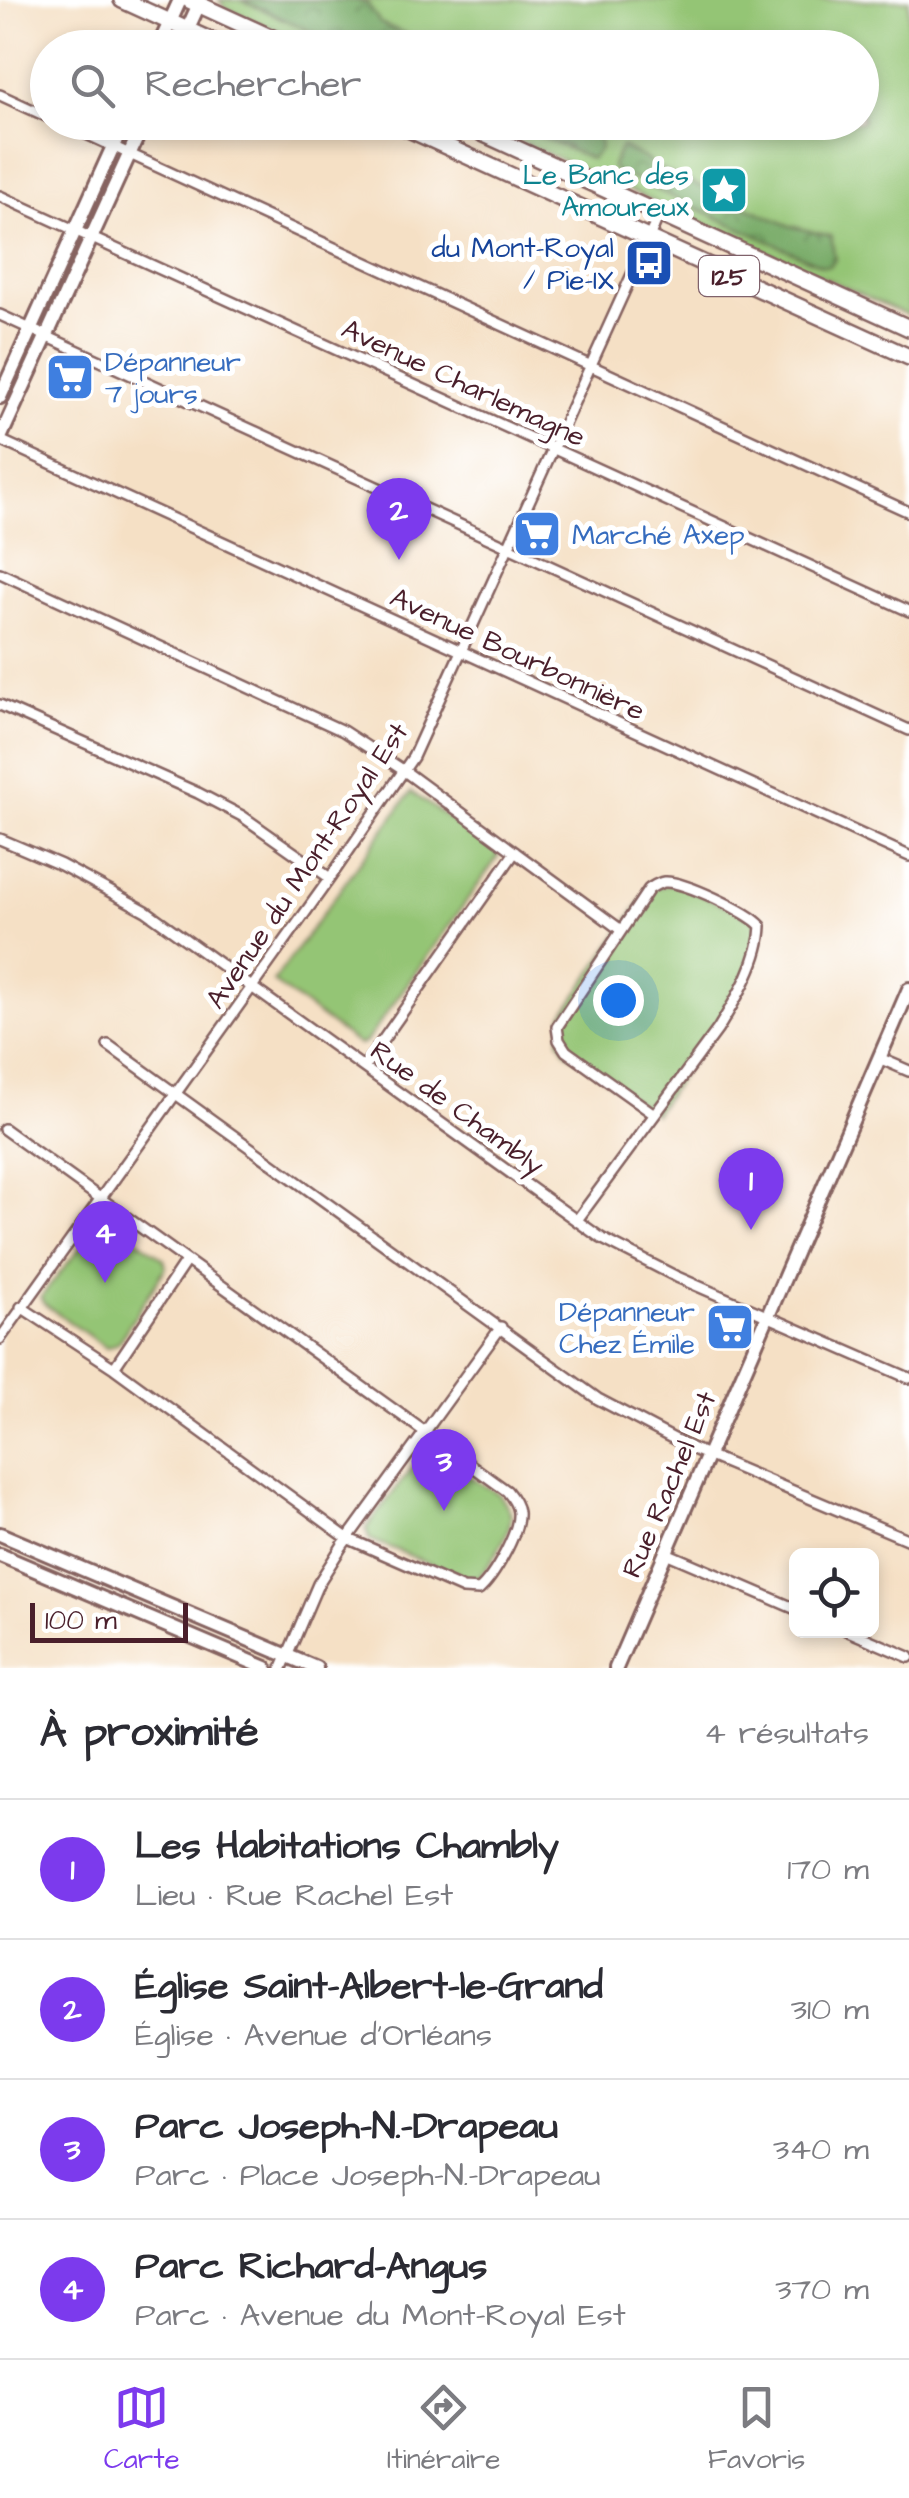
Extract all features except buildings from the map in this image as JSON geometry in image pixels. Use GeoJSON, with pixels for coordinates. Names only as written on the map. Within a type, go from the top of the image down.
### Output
{"type":"FeatureCollection","features":[{"type":"Feature","properties":{"kind":"main road"},"geometry":{"type":"LineString","coordinates":[[122,0],[188,30],[194,2],[255,30]]}},
{"type":"Feature","properties":{"kind":"main road"},"geometry":{"type":"LineString","coordinates":[[166,30],[180,0]]}},
{"type":"Feature","properties":{"kind":"main road"},"geometry":{"type":"LineString","coordinates":[[0,396],[116,140]]}},
{"type":"Feature","properties":{"kind":"main road"},"geometry":{"type":"LineString","coordinates":[[0,439],[136,140]]}},
{"type":"Feature","properties":{"kind":"main road","name":"125"},"geometry":{"type":"LineString","coordinates":[[431,140],[909,357]]}},
{"type":"Feature","properties":{"kind":"main road","name":"125"},"geometry":{"type":"LineString","coordinates":[[497,140],[909,328]]}},
{"type":"Feature","properties":{"kind":"main road","name":"Rue Rachel Est"},"geometry":{"type":"LineString","coordinates":[[616,1668],[909,989]]}},
{"type":"Feature","properties":{"kind":"main road"},"geometry":{"type":"LineString","coordinates":[[0,1534],[285,1662],[316,1668]]}},
{"type":"Feature","properties":{"kind":"main road"},"geometry":{"type":"LineString","coordinates":[[0,1555],[266,1668]]}},
{"type":"Feature","properties":{"kind":"street"},"geometry":{"type":"LineString","coordinates":[[0,95],[30,109]]}},
{"type":"Feature","properties":{"kind":"street"},"geometry":{"type":"LineString","coordinates":[[100,140],[909,512]]}},
{"type":"Feature","properties":{"kind":"street","name":"Avenue Charlemagne"},"geometry":{"type":"LineString","coordinates":[[0,196],[909,611]]}},
{"type":"Feature","properties":{"kind":"street","name":"Avenue du Mont-Royal Est"},"geometry":{"type":"LineString","coordinates":[[0,1339],[413,757],[659,215]]}},
{"type":"Feature","properties":{"kind":"street"},"geometry":{"type":"LineString","coordinates":[[0,316],[909,730]]}},
{"type":"Feature","properties":{"kind":"street","name":"Avenue Bourbonnière"},"geometry":{"type":"LineString","coordinates":[[0,439],[909,856]]}},
{"type":"Feature","properties":{"kind":"street"},"geometry":{"type":"LineString","coordinates":[[0,573],[328,723],[403,770],[621,930]]}},
{"type":"Feature","properties":{"kind":"street"},"geometry":{"type":"LineString","coordinates":[[0,705],[242,816],[330,878]]}},
{"type":"Feature","properties":{"kind":"street","name":"Rue de Chambly"},"geometry":{"type":"LineString","coordinates":[[0,839],[116,892],[625,1252],[766,1318],[909,1378]]}},
{"type":"Feature","properties":{"kind":"street"},"geometry":{"type":"LineString","coordinates":[[364,1067],[516,852]]}},
{"type":"Feature","properties":{"kind":"street"},"geometry":{"type":"LineString","coordinates":[[577,1220],[654,1114],[735,1000],[760,940],[761,926],[743,912],[676,883],[660,882],[649,890],[557,1026],[566,1051],[654,1114]]}},
{"type":"Feature","properties":{"kind":"street"},"geometry":{"type":"LineString","coordinates":[[108,1045],[598,1399],[631,1419],[708,1454],[909,1540]]}},
{"type":"Feature","properties":{"kind":"street"},"geometry":{"type":"LineString","coordinates":[[879,1058],[909,1071]]}},
{"type":"Feature","properties":{"kind":"street"},"geometry":{"type":"LineString","coordinates":[[4,1129],[513,1498],[518,1511],[516,1525],[491,1580],[479,1590],[463,1589],[347,1538],[114,1368],[21,1306]]}},
{"type":"Feature","properties":{"kind":"street"},"geometry":{"type":"LineString","coordinates":[[114,1368],[186,1260]]}},
{"type":"Feature","properties":{"kind":"street"},"geometry":{"type":"LineString","coordinates":[[285,1662],[318,1584],[347,1538],[500,1327]]}},
{"type":"Feature","properties":{"kind":"street"},"geometry":{"type":"LineString","coordinates":[[666,1553],[789,1607]]}},
{"type":"Feature","properties":{"kind":"street"},"geometry":{"type":"LineString","coordinates":[[864,1638],[909,1658]]}},
{"type":"Feature","properties":{"kind":"green space"},"geometry":{"type":"Polygon","coordinates":[[[219,0],[909,0],[909,316],[698,221],[695,216],[688,217],[517,140],[879,140],[879,30],[275,30],[225,8],[219,0]]]}},
{"type":"Feature","properties":{"kind":"green space"},"geometry":{"type":"Polygon","coordinates":[[[241,0],[356,0],[368,4],[380,23],[396,30],[307,30],[241,0]]]}},
{"type":"Feature","properties":{"kind":"green space"},"geometry":{"type":"Polygon","coordinates":[[[548,140],[599,140],[600,149],[591,159],[548,140]]]}},
{"type":"Feature","properties":{"kind":"green space"},"geometry":{"type":"Polygon","coordinates":[[[621,147],[653,166],[790,226],[831,236],[835,260],[823,266],[613,170],[621,147]]]}},
{"type":"Feature","properties":{"kind":"green space"},"geometry":{"type":"Polygon","coordinates":[[[411,792],[497,852],[498,857],[366,1042],[359,1045],[273,982],[411,792]]]}},
{"type":"Feature","properties":{"kind":"green space"},"geometry":{"type":"Polygon","coordinates":[[[675,883],[755,919],[761,939],[735,1000],[654,1114],[566,1051],[559,1040],[563,1015],[649,889],[675,883]]]}},
{"type":"Feature","properties":{"kind":"green space"},"geometry":{"type":"Polygon","coordinates":[[[103,1219],[110,1220],[164,1259],[166,1267],[118,1343],[106,1348],[43,1303],[41,1297],[103,1219]]]}},
{"type":"Feature","properties":{"kind":"green space"},"geometry":{"type":"Polygon","coordinates":[[[425,1451],[499,1494],[510,1511],[503,1541],[478,1578],[462,1577],[369,1539],[366,1528],[425,1451]]]}},
{"type":"Feature","properties":{"kind":"place","name":"Le Banc des Amoureux"},"geometry":{"type":"Point","coordinates":[724,190]}},
{"type":"Feature","properties":{"kind":"place","name":"du Mont-Royal / Pie-IX"},"geometry":{"type":"Point","coordinates":[649,263]}},
{"type":"Feature","properties":{"kind":"place","name":"Dépanneur 7 jours"},"geometry":{"type":"Point","coordinates":[70,377]}},
{"type":"Feature","properties":{"kind":"place","name":"Marché Axep"},"geometry":{"type":"Point","coordinates":[537,534]}},
{"type":"Feature","properties":{"kind":"place","name":"Église Saint-Albert-le-Grand"},"geometry":{"type":"Point","coordinates":[399,560]}},
{"type":"Feature","properties":{"kind":"place","name":"Les Habitations Chambly"},"geometry":{"type":"Point","coordinates":[751,1230]}},
{"type":"Feature","properties":{"kind":"place","name":"Parc Richard-Angus"},"geometry":{"type":"Point","coordinates":[105,1283]}},
{"type":"Feature","properties":{"kind":"place","name":"Dépanneur Chez Émile"},"geometry":{"type":"Point","coordinates":[730,1327]}},
{"type":"Feature","properties":{"kind":"place","name":"Parc Joseph-N.-Drapeau"},"geometry":{"type":"Point","coordinates":[444,1511]}}]}
